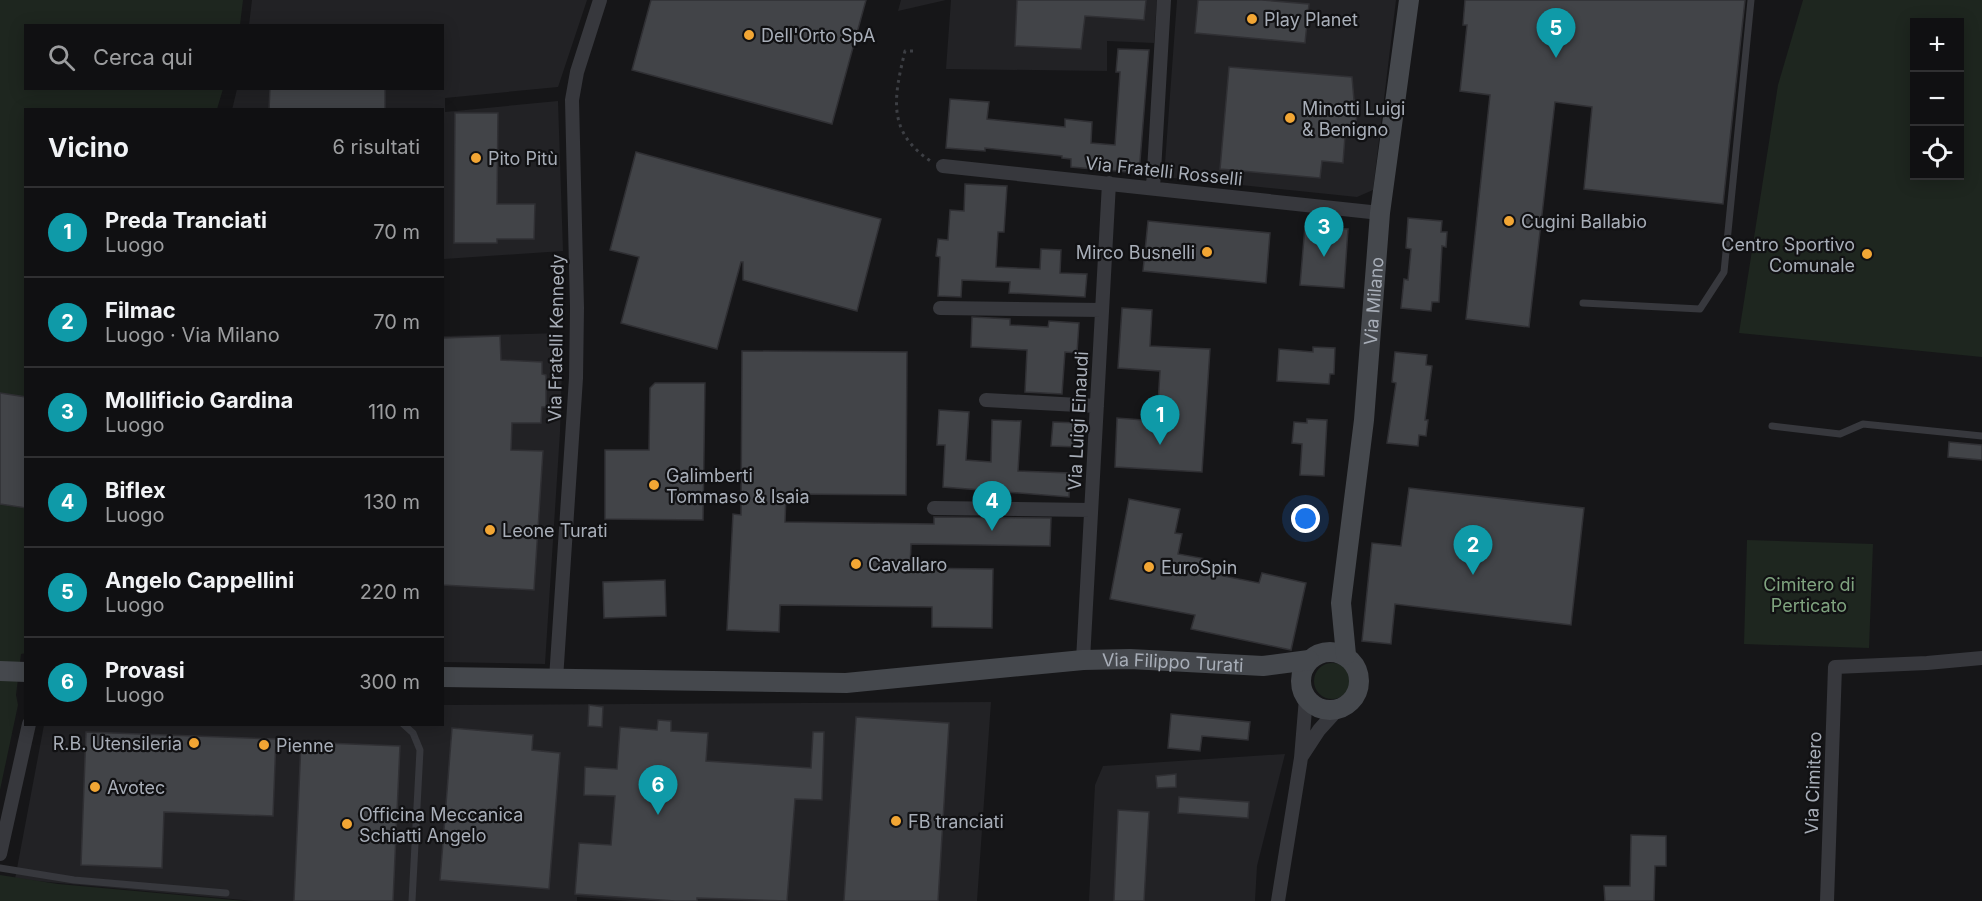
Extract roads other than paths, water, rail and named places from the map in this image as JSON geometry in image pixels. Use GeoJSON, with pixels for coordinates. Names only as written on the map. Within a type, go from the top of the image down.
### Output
{"type":"FeatureCollection","features":[{"type":"Feature","properties":{"kind":"street","name":"Via Fratelli Kennedy"},"geometry":{"type":"LineString","coordinates":[[556,680],[576,378],[577,308],[572,100],[577,72],[600,0]]}},
{"type":"Feature","properties":{"kind":"street"},"geometry":{"type":"LineString","coordinates":[[1153,188],[1164,0]]}},
{"type":"Feature","properties":{"kind":"street","name":"Via Milano"},"geometry":{"type":"LineString","coordinates":[[1346,655],[1341,603],[1364,420],[1380,213],[1408,0]]}},
{"type":"Feature","properties":{"kind":"street","name":"Via Fratelli Rosselli"},"geometry":{"type":"LineString","coordinates":[[943,166],[1380,213]]}},
{"type":"Feature","properties":{"kind":"street","name":"Via Luigi Einaudi"},"geometry":{"type":"LineString","coordinates":[[1083,660],[1109,183]]}},
{"type":"Feature","properties":{"kind":"street"},"geometry":{"type":"LineString","coordinates":[[940,308],[1102,310]]}},
{"type":"Feature","properties":{"kind":"street"},"geometry":{"type":"LineString","coordinates":[[987,400],[1097,405]]}},
{"type":"Feature","properties":{"kind":"street"},"geometry":{"type":"LineString","coordinates":[[934,508],[1091,510]]}},
{"type":"Feature","properties":{"kind":"street","name":"Via Milano"},"geometry":{"type":"LineString","coordinates":[[1313,657],[1341,603]]}},
{"type":"Feature","properties":{"kind":"street"},"geometry":{"type":"LineString","coordinates":[[1278,901],[1301,758],[1304,693],[1301,675],[1313,657],[1326,651],[1346,655],[1358,670],[1360,680],[1354,698],[1338,709],[1319,730],[1301,758]]}},
{"type":"Feature","properties":{"kind":"street","name":"Via Filippo Turati"},"geometry":{"type":"LineString","coordinates":[[444,677],[846,683],[1083,660],[1130,659],[1263,666],[1313,657]]}},
{"type":"Feature","properties":{"kind":"street","name":"Via Cimitero"},"geometry":{"type":"LineString","coordinates":[[1827,901],[1835,666],[1927,663],[1982,658]]}},
{"type":"Feature","properties":{"kind":"street","name":"Via Filippo Turati"},"geometry":{"type":"LineString","coordinates":[[1263,666],[1304,693]]}},
{"type":"Feature","properties":{"kind":"street"},"geometry":{"type":"LineString","coordinates":[[0,671],[24,672]]}},
{"type":"Feature","properties":{"kind":"street"},"geometry":{"type":"LineString","coordinates":[[1304,693],[1320,708],[1338,709]]}},
{"type":"Feature","properties":{"kind":"street"},"geometry":{"type":"LineString","coordinates":[[0,854],[29,726]]}},
{"type":"Feature","properties":{"kind":"lane"},"geometry":{"type":"LineString","coordinates":[[1582,303],[1700,309],[1724,272],[1751,0]]}},
{"type":"Feature","properties":{"kind":"lane"},"geometry":{"type":"LineString","coordinates":[[1772,426],[1840,434],[1863,424],[1982,436]]}},
{"type":"Feature","properties":{"kind":"lane"},"geometry":{"type":"LineString","coordinates":[[406,726],[413,733],[420,750],[412,901]]}},
{"type":"Feature","properties":{"kind":"lane"},"geometry":{"type":"LineString","coordinates":[[0,868],[74,880],[226,893]]}},
{"type":"Feature","properties":{"kind":"place","name":"Play Planet"},"geometry":{"type":"Point","coordinates":[1252,19]}},
{"type":"Feature","properties":{"kind":"place","name":"Dell'Orto SpA"},"geometry":{"type":"Point","coordinates":[749,35]}},
{"type":"Feature","properties":{"kind":"place","name":"Angelo Cappellini"},"geometry":{"type":"Point","coordinates":[1556,58]}},
{"type":"Feature","properties":{"kind":"place","name":"Minotti Luigi & Benigno"},"geometry":{"type":"Point","coordinates":[1290,118]}},
{"type":"Feature","properties":{"kind":"place","name":"Pito Pitù"},"geometry":{"type":"Point","coordinates":[476,158]}},
{"type":"Feature","properties":{"kind":"place","name":"Cugini Ballabio"},"geometry":{"type":"Point","coordinates":[1509,221]}},
{"type":"Feature","properties":{"kind":"place","name":"Mirco Busnelli"},"geometry":{"type":"Point","coordinates":[1207,252]}},
{"type":"Feature","properties":{"kind":"place","name":"Centro Sportivo Comunale"},"geometry":{"type":"Point","coordinates":[1867,254]}},
{"type":"Feature","properties":{"kind":"place","name":"Mollificio Gardina"},"geometry":{"type":"Point","coordinates":[1324,257]}},
{"type":"Feature","properties":{"kind":"place","name":"Preda Tranciati"},"geometry":{"type":"Point","coordinates":[1160,445]}},
{"type":"Feature","properties":{"kind":"place","name":"Galimberti Tommaso & Isaia"},"geometry":{"type":"Point","coordinates":[654,485]}},
{"type":"Feature","properties":{"kind":"place","name":"Leone Turati"},"geometry":{"type":"Point","coordinates":[490,530]}},
{"type":"Feature","properties":{"kind":"place","name":"Biflex"},"geometry":{"type":"Point","coordinates":[992,531]}},
{"type":"Feature","properties":{"kind":"place","name":"Cavallaro"},"geometry":{"type":"Point","coordinates":[856,564]}},
{"type":"Feature","properties":{"kind":"place","name":"EuroSpin"},"geometry":{"type":"Point","coordinates":[1149,567]}},
{"type":"Feature","properties":{"kind":"place","name":"Filmac"},"geometry":{"type":"Point","coordinates":[1473,575]}},
{"type":"Feature","properties":{"kind":"place","name":"R.B. Utensileria"},"geometry":{"type":"Point","coordinates":[194,743]}},
{"type":"Feature","properties":{"kind":"place","name":"Pienne"},"geometry":{"type":"Point","coordinates":[264,745]}},
{"type":"Feature","properties":{"kind":"place","name":"Avotec"},"geometry":{"type":"Point","coordinates":[95,787]}},
{"type":"Feature","properties":{"kind":"place","name":"Provasi"},"geometry":{"type":"Point","coordinates":[658,815]}},
{"type":"Feature","properties":{"kind":"place","name":"FB tranciati"},"geometry":{"type":"Point","coordinates":[896,821]}},
{"type":"Feature","properties":{"kind":"place","name":"Officina Meccanica Schiatti Angelo"},"geometry":{"type":"Point","coordinates":[347,824]}},
{"type":"Feature","properties":{"kind":"park label","name":"Cimitero di Perticato"},"geometry":{"type":"Point","coordinates":[1809,594]}}]}
